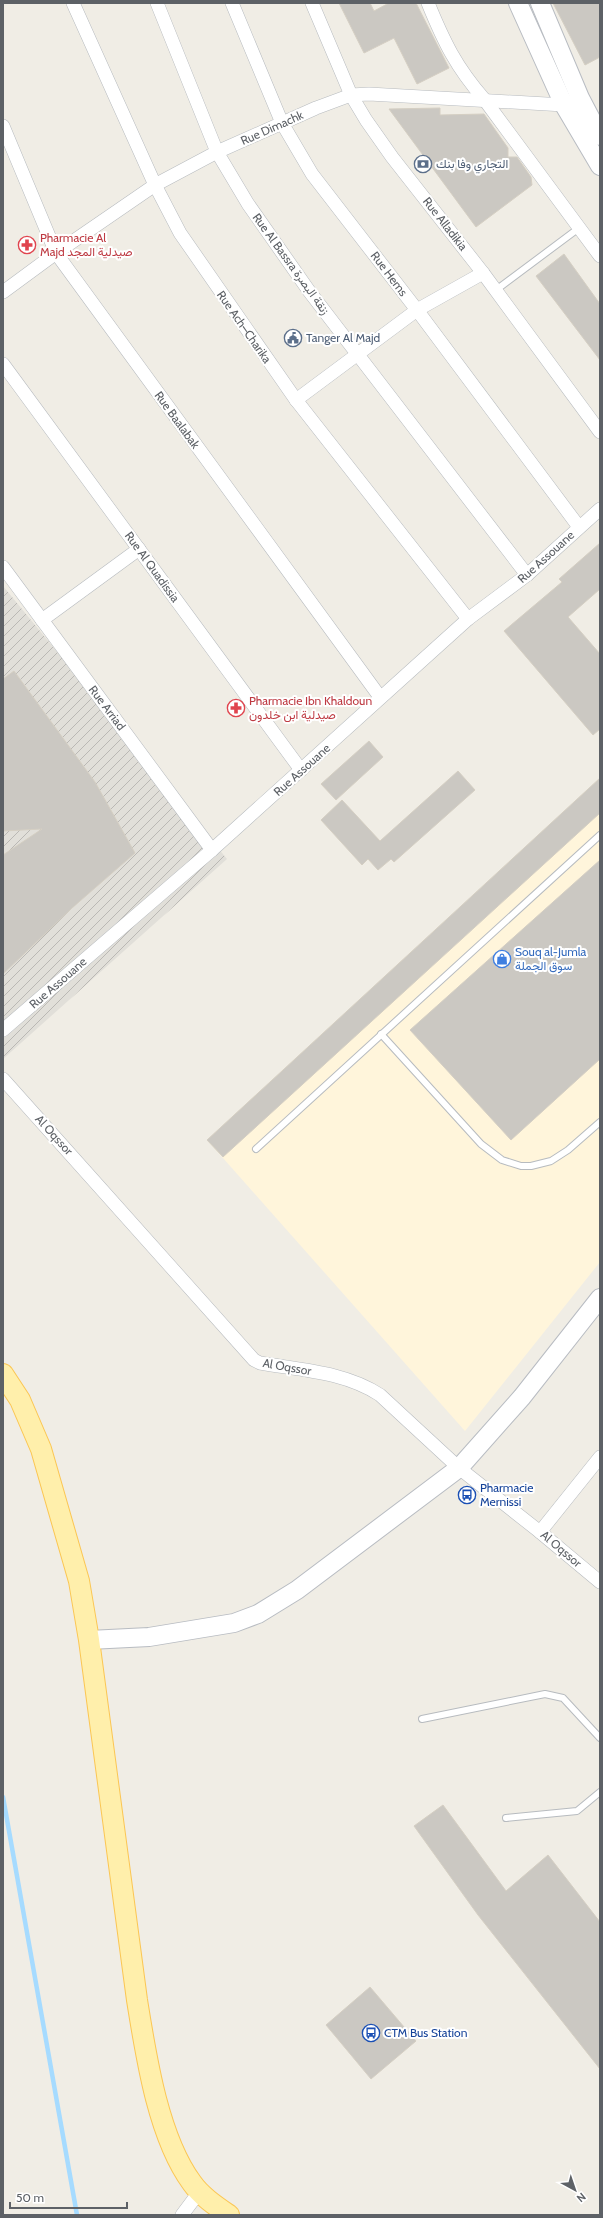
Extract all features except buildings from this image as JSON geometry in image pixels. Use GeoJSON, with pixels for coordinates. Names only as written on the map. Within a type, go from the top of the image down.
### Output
{"type":"FeatureCollection","features":[{"type":"Feature","properties":{"kind":"main road"},"geometry":{"type":"LineString","coordinates":[[3,1374],[20,1400],[41,1449],[79,1581],[89,1640],[144,2048],[173,2150],[192,2183],[214,2206],[229,2215]]}},
{"type":"Feature","properties":{"kind":"street","name":"Rue Ach–Charika"},"geometry":{"type":"LineString","coordinates":[[73,3],[155,185],[180,233],[296,400],[468,619]]}},
{"type":"Feature","properties":{"kind":"street","name":"Rue Al Bassra زنقة البصرة"},"geometry":{"type":"LineString","coordinates":[[157,3],[217,152],[248,204],[309,291],[357,355],[527,575]]}},
{"type":"Feature","properties":{"kind":"street","name":"Rue Hems"},"geometry":{"type":"LineString","coordinates":[[232,3],[282,123],[312,174],[417,310],[579,527]]}},
{"type":"Feature","properties":{"kind":"street","name":"Rue Alladikia"},"geometry":{"type":"LineString","coordinates":[[312,3],[351,95],[392,157],[496,290],[600,432]]}},
{"type":"Feature","properties":{"kind":"street"},"geometry":{"type":"LineString","coordinates":[[428,3],[454,60],[465,77],[484,99],[600,256]]}},
{"type":"Feature","properties":{"kind":"street"},"geometry":{"type":"LineString","coordinates":[[518,3],[572,101],[600,136]]}},
{"type":"Feature","properties":{"kind":"street"},"geometry":{"type":"LineString","coordinates":[[540,3],[572,101],[600,166]]}},
{"type":"Feature","properties":{"kind":"street","name":"Rue Dimachk"},"geometry":{"type":"LineString","coordinates":[[3,292],[56,253],[155,185],[217,152],[282,123],[351,95],[369,94],[572,101]]}},
{"type":"Feature","properties":{"kind":"street","name":"Rue Baalabak"},"geometry":{"type":"LineString","coordinates":[[3,126],[56,253],[380,697]]}},
{"type":"Feature","properties":{"kind":"street"},"geometry":{"type":"LineString","coordinates":[[296,400],[417,310],[483,273]]}},
{"type":"Feature","properties":{"kind":"street","name":"Rue Al Quadissia"},"geometry":{"type":"LineString","coordinates":[[3,364],[302,770]]}},
{"type":"Feature","properties":{"kind":"street","name":"Rue Assouane"},"geometry":{"type":"LineString","coordinates":[[3,1030],[212,850],[468,619],[527,575],[600,509]]}},
{"type":"Feature","properties":{"kind":"street"},"geometry":{"type":"LineString","coordinates":[[42,620],[139,549]]}},
{"type":"Feature","properties":{"kind":"street","name":"Rue Arriad"},"geometry":{"type":"LineString","coordinates":[[3,567],[212,850]]}},
{"type":"Feature","properties":{"kind":"street","name":"Al Oqssor"},"geometry":{"type":"LineString","coordinates":[[3,1079],[254,1360],[260,1363],[347,1378],[368,1386],[380,1395],[459,1468],[600,1582]]}},
{"type":"Feature","properties":{"kind":"street"},"geometry":{"type":"LineString","coordinates":[[89,1640],[149,1637],[205,1629],[234,1623],[258,1614],[309,1582],[459,1468],[522,1397],[600,1298]]}},
{"type":"Feature","properties":{"kind":"street"},"geometry":{"type":"LineString","coordinates":[[540,1532],[598,1462]]}},
{"type":"Feature","properties":{"kind":"street"},"geometry":{"type":"LineString","coordinates":[[182,2215],[200,2191]]}},
{"type":"Feature","properties":{"kind":"lane"},"geometry":{"type":"LineString","coordinates":[[496,290],[579,228]]}},
{"type":"Feature","properties":{"kind":"lane"},"geometry":{"type":"LineString","coordinates":[[256,1149],[600,834]]}},
{"type":"Feature","properties":{"kind":"lane"},"geometry":{"type":"LineString","coordinates":[[381,1034],[484,1147],[502,1160],[521,1166],[531,1166],[551,1161],[568,1150],[600,1122]]}},
{"type":"Feature","properties":{"kind":"lane"},"geometry":{"type":"LineString","coordinates":[[422,1719],[545,1694],[563,1698],[600,1738]]}},
{"type":"Feature","properties":{"kind":"lane"},"geometry":{"type":"LineString","coordinates":[[506,1818],[577,1811],[600,1792]]}},
{"type":"Feature","properties":{"kind":"shaded area"},"geometry":{"type":"Polygon","coordinates":[[[3,586],[227,859],[3,1059],[3,586]]]}},
{"type":"Feature","properties":{"kind":"shaded area","name":"Souq al-Jumla سوق الجملة"},"geometry":{"type":"Polygon","coordinates":[[[600,778],[600,1262],[465,1431],[207,1140],[600,778]]]}},
{"type":"Feature","properties":{"kind":"waterway"},"geometry":{"type":"LineString","coordinates":[[3,1797],[77,2215]]}},
{"type":"Feature","properties":{"kind":"place","name":"التجاري وفا بنك"},"geometry":{"type":"Point","coordinates":[423,164]}},
{"type":"Feature","properties":{"kind":"place","name":"Pharmacie Al Majd صيدلية المجد"},"geometry":{"type":"Point","coordinates":[27,245]}},
{"type":"Feature","properties":{"kind":"place","name":"Tanger Al Majd"},"geometry":{"type":"Point","coordinates":[293,338]}},
{"type":"Feature","properties":{"kind":"place","name":"Pharmacie Ibn Khaldoun صيدلية ابن خلدون"},"geometry":{"type":"Point","coordinates":[236,708]}},
{"type":"Feature","properties":{"kind":"place","name":"Souq al-Jumla سوق الجملة"},"geometry":{"type":"Point","coordinates":[502,959]}},
{"type":"Feature","properties":{"kind":"place","name":"Pharmacie Mernissi"},"geometry":{"type":"Point","coordinates":[467,1495]}},
{"type":"Feature","properties":{"kind":"place","name":"CTM Bus Station"},"geometry":{"type":"Point","coordinates":[371,2033]}}]}
